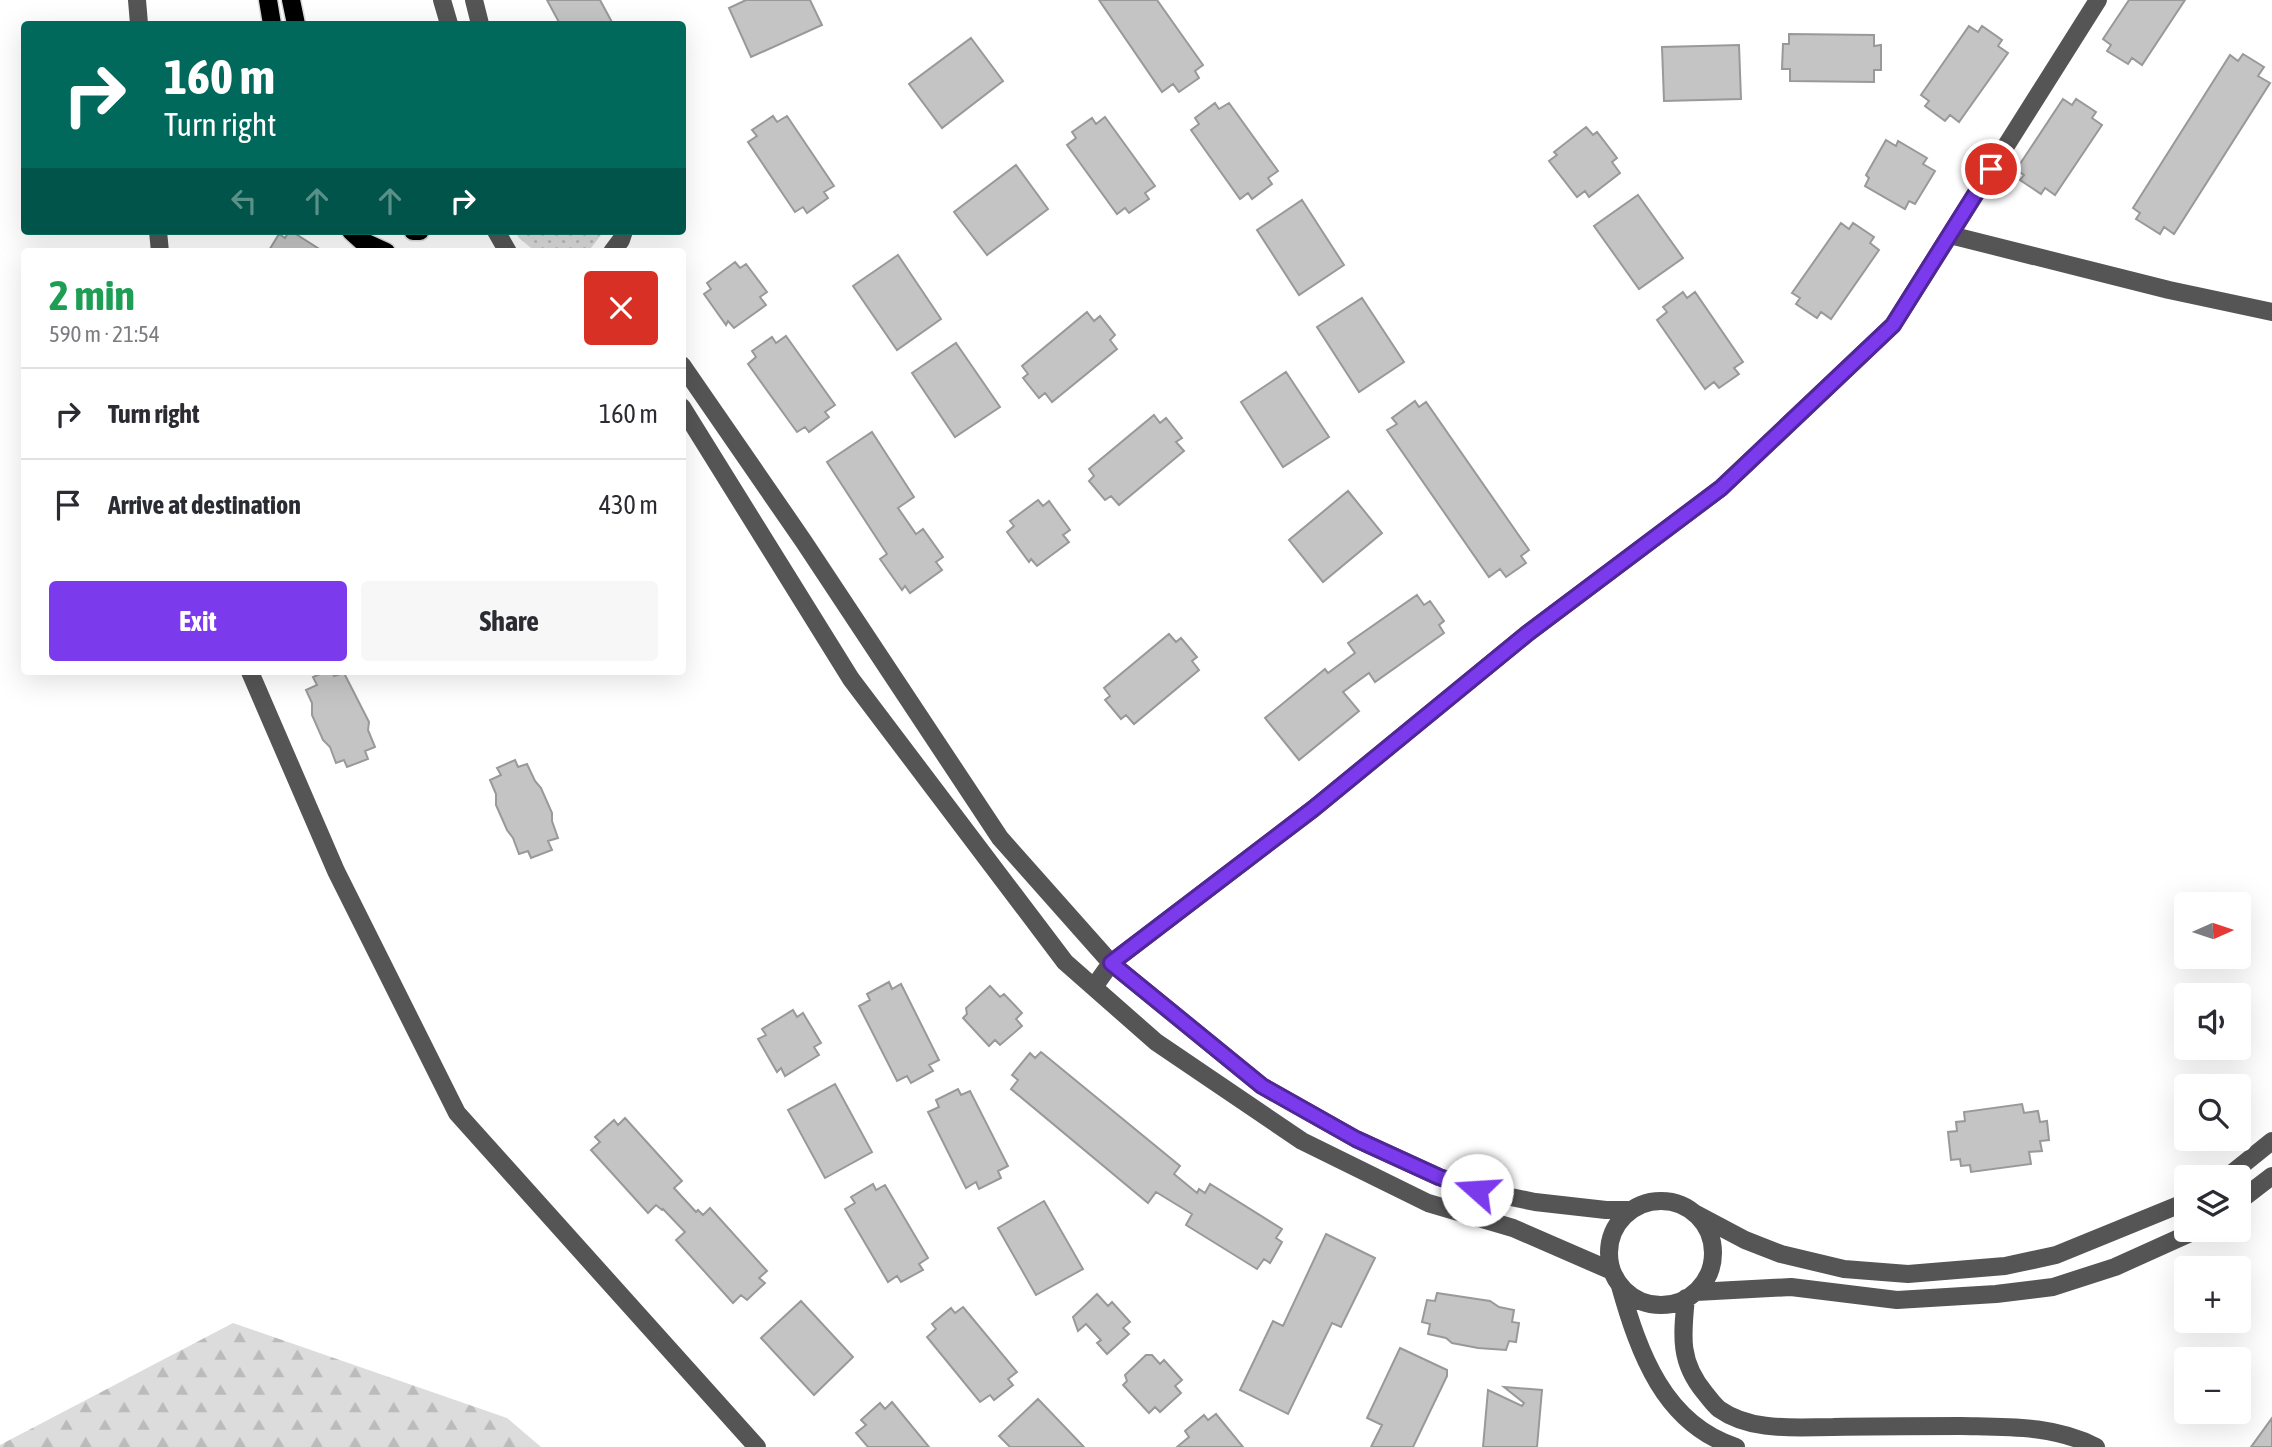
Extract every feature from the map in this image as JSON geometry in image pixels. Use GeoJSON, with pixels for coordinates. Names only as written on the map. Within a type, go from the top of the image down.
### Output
{"type":"FeatureCollection","features":[{"type":"Feature","properties":{"kind":"main road"},"geometry":{"type":"LineString","coordinates":[[268,0],[272,21]]}},
{"type":"Feature","properties":{"kind":"main road"},"geometry":{"type":"LineString","coordinates":[[291,0],[295,21]]}},
{"type":"Feature","properties":{"kind":"main road"},"geometry":{"type":"LineString","coordinates":[[355,235],[377,248]]}},
{"type":"Feature","properties":{"kind":"street"},"geometry":{"type":"LineString","coordinates":[[137,0],[139,21]]}},
{"type":"Feature","properties":{"kind":"street"},"geometry":{"type":"LineString","coordinates":[[442,0],[448,21]]}},
{"type":"Feature","properties":{"kind":"street"},"geometry":{"type":"LineString","coordinates":[[474,0],[479,21]]}},
{"type":"Feature","properties":{"kind":"street"},"geometry":{"type":"LineString","coordinates":[[1094,987],[1111,963],[1313,809],[1528,633],[1721,488],[1893,325],[2098,0]]}},
{"type":"Feature","properties":{"kind":"street"},"geometry":{"type":"LineString","coordinates":[[1950,235],[2169,290],[2272,312]]}},
{"type":"Feature","properties":{"kind":"street"},"geometry":{"type":"LineString","coordinates":[[686,371],[804,542],[1000,838],[1111,963],[1262,1086],[1356,1139],[1439,1177],[1477,1190],[1535,1202],[1631,1210]]}},
{"type":"Feature","properties":{"kind":"street"},"geometry":{"type":"LineString","coordinates":[[686,413],[851,679],[1065,961],[1156,1042],[1302,1141],[1428,1203],[1513,1228],[1616,1278],[1633,1297],[1648,1304],[1665,1305],[1691,1295],[1791,1287],[1897,1300],[1996,1294],[2053,1287],[2115,1267],[2174,1240]]}},
{"type":"Feature","properties":{"kind":"street"},"geometry":{"type":"LineString","coordinates":[[251,675],[336,872],[457,1113],[757,1447]]}},
{"type":"Feature","properties":{"kind":"street"},"geometry":{"type":"LineString","coordinates":[[2242,1165],[2272,1141]]}},
{"type":"Feature","properties":{"kind":"street"},"geometry":{"type":"LineString","coordinates":[[2251,1192],[2272,1176]]}},
{"type":"Feature","properties":{"kind":"street"},"geometry":{"type":"LineString","coordinates":[[1736,1447],[1719,1442],[1684,1417],[1660,1390],[1632,1326],[1608,1255],[1618,1222],[1631,1210],[1647,1202],[1664,1200],[1681,1205],[1745,1240],[1781,1254],[1843,1269],[1908,1274],[2005,1265],[2056,1255],[2174,1207]]}},
{"type":"Feature","properties":{"kind":"street"},"geometry":{"type":"LineString","coordinates":[[1696,1214],[1707,1228],[1712,1245],[1712,1263],[1706,1279],[1691,1295],[1683,1328],[1684,1353],[1693,1378],[1718,1409],[1748,1423],[1785,1428],[1900,1425],[2025,1427],[2076,1437],[2096,1447]]}},
{"type":"Feature","properties":{"kind":"green space"},"geometry":{"type":"Polygon","coordinates":[[[517,235],[601,235],[591,248],[531,248],[517,235]]]}},
{"type":"Feature","properties":{"kind":"green space"},"geometry":{"type":"Polygon","coordinates":[[[233,1323],[507,1418],[541,1447],[0,1447],[233,1323]]]}},
{"type":"Feature","properties":{"kind":"building"},"geometry":{"type":"Polygon","coordinates":[[[547,0],[600,0],[611,21],[558,21],[547,0]]]}},
{"type":"Feature","properties":{"kind":"building"},"geometry":{"type":"Polygon","coordinates":[[[746,0],[810,0],[822,25],[751,57],[729,8],[746,0]]]}},
{"type":"Feature","properties":{"kind":"building"},"geometry":{"type":"Polygon","coordinates":[[[1099,0],[1157,0],[1203,65],[1195,71],[1199,78],[1179,92],[1173,84],[1162,92],[1099,0]]]}},
{"type":"Feature","properties":{"kind":"building"},"geometry":{"type":"Polygon","coordinates":[[[2129,0],[2185,0],[2142,65],[2132,58],[2128,64],[2107,51],[2111,45],[2103,39],[2129,0]]]}},
{"type":"Feature","properties":{"kind":"building"},"geometry":{"type":"Polygon","coordinates":[[[1969,26],[1978,32],[1982,26],[2002,40],[1998,46],[2008,53],[1959,122],[1950,115],[1945,121],[1925,106],[1929,101],[1921,95],[1969,26]]]}},
{"type":"Feature","properties":{"kind":"building"},"geometry":{"type":"Polygon","coordinates":[[[1789,34],[1874,35],[1874,46],[1881,45],[1881,70],[1874,70],[1874,82],[1790,81],[1790,69],[1782,69],[1783,44],[1789,44],[1789,34]]]}},
{"type":"Feature","properties":{"kind":"building"},"geometry":{"type":"Polygon","coordinates":[[[971,38],[1003,81],[942,128],[909,84],[971,38]]]}},
{"type":"Feature","properties":{"kind":"building"},"geometry":{"type":"Polygon","coordinates":[[[1739,45],[1741,99],[1664,101],[1662,47],[1739,45]]]}},
{"type":"Feature","properties":{"kind":"building"},"geometry":{"type":"Polygon","coordinates":[[[2243,54],[2264,67],[2258,76],[2270,83],[2174,234],[2164,227],[2160,234],[2136,219],[2140,213],[2133,208],[2230,55],[2238,61],[2243,54]]]}},
{"type":"Feature","properties":{"kind":"building"},"geometry":{"type":"Polygon","coordinates":[[[2063,99],[2072,105],[2076,99],[2096,112],[2092,118],[2102,125],[2055,195],[2045,188],[2041,194],[2020,180],[2024,175],[2016,170],[2063,99]]]}},
{"type":"Feature","properties":{"kind":"building"},"geometry":{"type":"Polygon","coordinates":[[[1215,103],[1219,109],[1229,103],[1278,171],[1268,178],[1272,184],[1252,199],[1248,193],[1240,199],[1191,130],[1199,124],[1195,118],[1215,103]]]}},
{"type":"Feature","properties":{"kind":"building"},"geometry":{"type":"Polygon","coordinates":[[[773,116],[777,122],[787,116],[834,186],[824,192],[828,198],[807,213],[803,207],[795,212],[748,142],[757,136],[752,130],[773,116]]]}},
{"type":"Feature","properties":{"kind":"building"},"geometry":{"type":"Polygon","coordinates":[[[1105,117],[1155,186],[1145,193],[1149,199],[1129,213],[1125,208],[1117,214],[1067,145],[1076,138],[1072,132],[1092,118],[1096,124],[1105,117]]]}},
{"type":"Feature","properties":{"kind":"building"},"geometry":{"type":"Polygon","coordinates":[[[1586,127],[1593,135],[1597,132],[1617,158],[1612,162],[1620,173],[1589,197],[1585,191],[1577,197],[1549,161],[1557,155],[1554,152],[1586,127]]]}},
{"type":"Feature","properties":{"kind":"building"},"geometry":{"type":"Polygon","coordinates":[[[1886,140],[1896,146],[1898,141],[1927,158],[1923,164],[1935,171],[1915,204],[1909,201],[1905,209],[1865,186],[1869,178],[1866,175],[1886,140]]]}},
{"type":"Feature","properties":{"kind":"building"},"geometry":{"type":"Polygon","coordinates":[[[1016,165],[1048,209],[987,255],[954,212],[1016,165]]]}},
{"type":"Feature","properties":{"kind":"building"},"geometry":{"type":"Polygon","coordinates":[[[1638,195],[1683,258],[1639,289],[1594,226],[1638,195]]]}},
{"type":"Feature","properties":{"kind":"building"},"geometry":{"type":"Polygon","coordinates":[[[1302,200],[1344,265],[1299,295],[1257,230],[1302,200]]]}},
{"type":"Feature","properties":{"kind":"building"},"geometry":{"type":"Polygon","coordinates":[[[1841,223],[1849,229],[1853,223],[1874,237],[1870,243],[1879,250],[1831,319],[1821,312],[1817,318],[1796,304],[1800,298],[1792,293],[1841,223]]]}},
{"type":"Feature","properties":{"kind":"building"},"geometry":{"type":"Polygon","coordinates":[[[278,235],[285,238],[287,235],[297,235],[318,248],[270,248],[278,235]]]}},
{"type":"Feature","properties":{"kind":"building"},"geometry":{"type":"Polygon","coordinates":[[[898,255],[941,319],[897,350],[853,286],[898,255]]]}},
{"type":"Feature","properties":{"kind":"building"},"geometry":{"type":"Polygon","coordinates":[[[735,262],[740,268],[746,264],[767,292],[760,297],[766,305],[734,328],[728,321],[726,325],[704,294],[711,289],[707,283],[735,262]]]}},
{"type":"Feature","properties":{"kind":"building"},"geometry":{"type":"Polygon","coordinates":[[[1683,292],[1687,298],[1695,292],[1743,362],[1734,368],[1739,374],[1719,388],[1714,382],[1705,389],[1657,320],[1667,312],[1663,307],[1683,292]]]}},
{"type":"Feature","properties":{"kind":"building"},"geometry":{"type":"Polygon","coordinates":[[[1362,298],[1404,362],[1359,392],[1317,327],[1362,298]]]}},
{"type":"Feature","properties":{"kind":"building"},"geometry":{"type":"Polygon","coordinates":[[[1087,312],[1094,321],[1100,316],[1115,335],[1110,340],[1117,349],[1052,402],[1045,393],[1039,398],[1023,378],[1028,374],[1022,366],[1087,312]]]}},
{"type":"Feature","properties":{"kind":"building"},"geometry":{"type":"Polygon","coordinates":[[[786,336],[835,405],[825,412],[829,417],[809,432],[805,427],[797,432],[748,364],[756,357],[752,351],[772,337],[776,343],[786,336]]]}},
{"type":"Feature","properties":{"kind":"building"},"geometry":{"type":"Polygon","coordinates":[[[956,343],[1000,407],[955,437],[912,373],[956,343]]]}},
{"type":"Feature","properties":{"kind":"building"},"geometry":{"type":"Polygon","coordinates":[[[1286,372],[1329,437],[1283,467],[1241,402],[1286,372]]]}},
{"type":"Feature","properties":{"kind":"building"},"geometry":{"type":"Polygon","coordinates":[[[1415,401],[1419,407],[1426,402],[1529,550],[1521,556],[1526,563],[1506,577],[1500,569],[1489,577],[1387,430],[1397,424],[1392,418],[1415,401]]]}},
{"type":"Feature","properties":{"kind":"building"},"geometry":{"type":"Polygon","coordinates":[[[1154,415],[1160,423],[1166,418],[1182,438],[1176,442],[1184,451],[1119,505],[1111,496],[1105,500],[1089,481],[1094,476],[1089,469],[1154,415]]]}},
{"type":"Feature","properties":{"kind":"building"},"geometry":{"type":"Polygon","coordinates":[[[872,432],[914,497],[898,508],[916,534],[923,529],[943,557],[936,562],[942,570],[910,593],[905,586],[902,590],[880,559],[887,554],[827,462],[872,432]]]}},
{"type":"Feature","properties":{"kind":"building"},"geometry":{"type":"Polygon","coordinates":[[[1348,491],[1382,533],[1323,582],[1289,540],[1348,491]]]}},
{"type":"Feature","properties":{"kind":"building"},"geometry":{"type":"Polygon","coordinates":[[[1038,500],[1043,506],[1049,501],[1070,530],[1063,535],[1069,542],[1037,566],[1031,559],[1029,562],[1007,532],[1014,526],[1010,521],[1038,500]]]}},
{"type":"Feature","properties":{"kind":"building"},"geometry":{"type":"Polygon","coordinates":[[[1417,595],[1424,605],[1430,601],[1444,621],[1439,625],[1444,633],[1375,682],[1369,673],[1343,692],[1359,711],[1299,760],[1265,718],[1325,669],[1328,673],[1355,653],[1348,643],[1417,595]]]}},
{"type":"Feature","properties":{"kind":"building"},"geometry":{"type":"Polygon","coordinates":[[[1169,634],[1176,642],[1181,638],[1197,657],[1192,661],[1199,670],[1134,724],[1126,715],[1121,719],[1105,700],[1110,696],[1104,688],[1169,634]]]}},
{"type":"Feature","properties":{"kind":"building"},"geometry":{"type":"Polygon","coordinates":[[[345,675],[369,722],[368,730],[375,747],[365,751],[368,759],[347,767],[344,760],[336,763],[312,715],[312,703],[306,690],[317,685],[313,677],[345,675]]]}},
{"type":"Feature","properties":{"kind":"building"},"geometry":{"type":"Polygon","coordinates":[[[515,760],[518,767],[527,764],[541,788],[552,813],[558,838],[548,841],[552,850],[531,858],[528,851],[519,854],[496,805],[496,794],[490,780],[501,775],[497,768],[515,760]]]}},
{"type":"Feature","properties":{"kind":"building"},"geometry":{"type":"Polygon","coordinates":[[[889,982],[892,989],[901,984],[939,1060],[929,1065],[933,1071],[911,1083],[907,1076],[897,1081],[859,1006],[870,1000],[867,994],[889,982]]]}},
{"type":"Feature","properties":{"kind":"building"},"geometry":{"type":"Polygon","coordinates":[[[990,986],[1000,997],[1004,994],[1022,1013],[1016,1019],[1022,1026],[1000,1045],[995,1040],[989,1046],[963,1018],[967,1014],[966,1008],[990,986]]]}},
{"type":"Feature","properties":{"kind":"building"},"geometry":{"type":"Polygon","coordinates":[[[793,1010],[797,1017],[803,1013],[821,1043],[814,1047],[819,1055],[785,1076],[781,1068],[777,1072],[758,1039],[766,1035],[762,1029],[793,1010]]]}},
{"type":"Feature","properties":{"kind":"building"},"geometry":{"type":"Polygon","coordinates":[[[1041,1052],[1180,1166],[1174,1174],[1197,1193],[1199,1189],[1205,1193],[1210,1184],[1282,1229],[1276,1238],[1282,1242],[1270,1263],[1264,1259],[1257,1269],[1186,1225],[1192,1214],[1156,1192],[1148,1203],[1011,1089],[1018,1080],[1012,1075],[1030,1053],[1035,1058],[1041,1052]]]}},
{"type":"Feature","properties":{"kind":"building"},"geometry":{"type":"Polygon","coordinates":[[[835,1084],[872,1152],[825,1178],[788,1110],[835,1084]]]}},
{"type":"Feature","properties":{"kind":"building"},"geometry":{"type":"Polygon","coordinates":[[[958,1089],[961,1095],[970,1091],[1008,1166],[998,1171],[1001,1178],[979,1189],[976,1182],[966,1188],[928,1112],[939,1107],[936,1100],[958,1089]]]}},
{"type":"Feature","properties":{"kind":"building"},"geometry":{"type":"Polygon","coordinates":[[[2022,1104],[2024,1113],[2038,1111],[2040,1122],[2047,1121],[2049,1140],[2040,1141],[2042,1151],[2029,1152],[2031,1164],[1971,1172],[1970,1165],[1961,1166],[1960,1159],[1951,1160],[1948,1132],[1957,1131],[1956,1122],[1965,1121],[1964,1112],[2022,1104]]]}},
{"type":"Feature","properties":{"kind":"building"},"geometry":{"type":"Polygon","coordinates":[[[625,1118],[682,1181],[674,1188],[696,1212],[698,1210],[703,1215],[710,1208],[767,1271],[759,1278],[765,1283],[747,1300],[741,1295],[733,1303],[676,1240],[685,1232],[656,1205],[648,1213],[591,1150],[600,1142],[595,1137],[614,1120],[618,1125],[625,1118]]]}},
{"type":"Feature","properties":{"kind":"building"},"geometry":{"type":"Polygon","coordinates":[[[873,1184],[876,1190],[885,1185],[928,1258],[919,1264],[923,1270],[901,1282],[897,1276],[888,1282],[845,1209],[855,1203],[851,1197],[873,1184]]]}},
{"type":"Feature","properties":{"kind":"building"},"geometry":{"type":"Polygon","coordinates":[[[1044,1201],[1083,1269],[1036,1295],[998,1228],[1044,1201]]]}},
{"type":"Feature","properties":{"kind":"building"},"geometry":{"type":"Polygon","coordinates":[[[1326,1234],[1375,1258],[1341,1327],[1332,1323],[1288,1414],[1240,1390],[1273,1321],[1283,1326],[1326,1234]]]}},
{"type":"Feature","properties":{"kind":"building"},"geometry":{"type":"Polygon","coordinates":[[[1437,1293],[1490,1301],[1499,1307],[1514,1310],[1512,1322],[1519,1323],[1516,1342],[1509,1341],[1506,1350],[1478,1348],[1452,1343],[1446,1338],[1428,1334],[1430,1324],[1422,1322],[1427,1300],[1435,1301],[1437,1293]]]}},
{"type":"Feature","properties":{"kind":"building"},"geometry":{"type":"Polygon","coordinates":[[[1097,1294],[1108,1306],[1112,1302],[1130,1322],[1123,1328],[1129,1334],[1107,1354],[1097,1343],[1101,1340],[1086,1324],[1078,1331],[1073,1317],[1097,1294]]]}},
{"type":"Feature","properties":{"kind":"building"},"geometry":{"type":"Polygon","coordinates":[[[801,1301],[853,1357],[814,1395],[761,1338],[801,1301]]]}},
{"type":"Feature","properties":{"kind":"building"},"geometry":{"type":"Polygon","coordinates":[[[963,1307],[1017,1372],[1008,1379],[1013,1385],[994,1400],[990,1395],[980,1402],[927,1337],[936,1329],[932,1324],[951,1308],[955,1313],[963,1307]]]}},
{"type":"Feature","properties":{"kind":"building"},"geometry":{"type":"Polygon","coordinates":[[[1400,1348],[1447,1370],[1447,1376],[1413,1447],[1371,1447],[1382,1425],[1367,1418],[1400,1348]]]}},
{"type":"Feature","properties":{"kind":"building"},"geometry":{"type":"Polygon","coordinates":[[[1146,1355],[1152,1355],[1160,1364],[1164,1360],[1182,1380],[1175,1386],[1181,1393],[1160,1412],[1155,1407],[1149,1413],[1123,1385],[1127,1381],[1125,1375],[1146,1355]]]}},
{"type":"Feature","properties":{"kind":"building"},"geometry":{"type":"Polygon","coordinates":[[[1504,1387],[1542,1390],[1537,1447],[1483,1447],[1488,1390],[1522,1406],[1524,1403],[1504,1387]]]}},
{"type":"Feature","properties":{"kind":"building"},"geometry":{"type":"Polygon","coordinates":[[[1038,1399],[1084,1447],[1010,1447],[999,1436],[1038,1399]]]}},
{"type":"Feature","properties":{"kind":"building"},"geometry":{"type":"Polygon","coordinates":[[[892,1402],[929,1447],[868,1447],[856,1433],[866,1425],[861,1420],[880,1403],[885,1409],[892,1402]]]}},
{"type":"Feature","properties":{"kind":"building"},"geometry":{"type":"Polygon","coordinates":[[[1216,1414],[1243,1447],[1177,1447],[1189,1437],[1185,1431],[1204,1415],[1208,1420],[1216,1414]]]}},
{"type":"Feature","properties":{"kind":"building"},"geometry":{"type":"Polygon","coordinates":[[[2272,1418],[2272,1447],[2251,1447],[2272,1418]]]}},
{"type":"Feature","properties":{"kind":"route"},"geometry":{"type":"LineString","coordinates":[[1477,1190],[1439,1177],[1356,1139],[1262,1086],[1111,963],[1313,809],[1528,633],[1721,488],[1893,325],[1991,169]]}}]}
